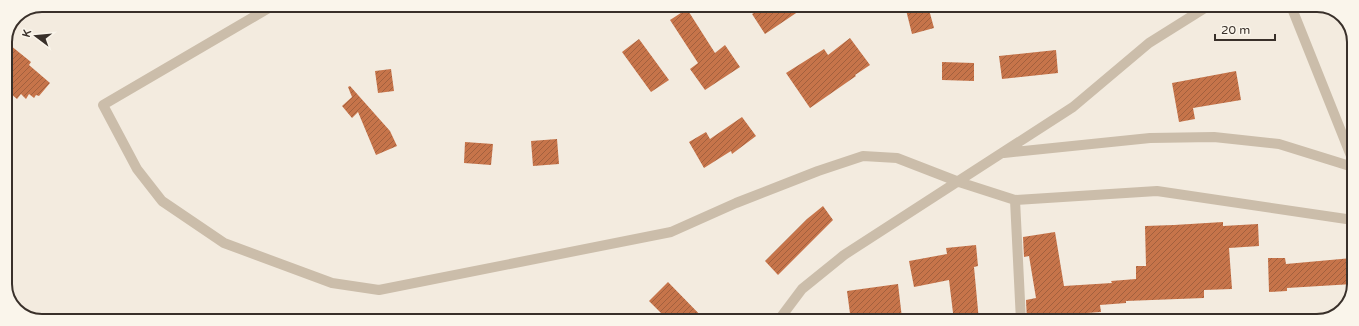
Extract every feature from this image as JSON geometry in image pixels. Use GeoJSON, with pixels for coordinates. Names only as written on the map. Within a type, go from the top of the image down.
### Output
{"type":"FeatureCollection","features":[{"type":"Feature","properties":{"kind":"street"},"geometry":{"type":"LineString","coordinates":[[262,12],[102,105],[137,169],[162,201],[224,243],[332,283],[379,290],[671,232],[736,203],[818,171],[863,156],[897,158],[959,182],[1015,200],[1157,191],[1347,219]]}},
{"type":"Feature","properties":{"kind":"street"},"geometry":{"type":"LineString","coordinates":[[783,314],[802,289],[844,256],[1073,108],[1149,43],[1198,12]]}},
{"type":"Feature","properties":{"kind":"street"},"geometry":{"type":"LineString","coordinates":[[1293,12],[1347,144]]}},
{"type":"Feature","properties":{"kind":"street"},"geometry":{"type":"LineString","coordinates":[[1003,153],[1150,138],[1214,137],[1279,144],[1347,165]]}},
{"type":"Feature","properties":{"kind":"street"},"geometry":{"type":"LineString","coordinates":[[1015,200],[1021,314]]}},
{"type":"Feature","properties":{"kind":"building"},"geometry":{"type":"Polygon","coordinates":[[[682,12],[689,12],[715,53],[725,45],[740,67],[705,90],[690,69],[698,63],[670,20],[682,12]]]}},
{"type":"Feature","properties":{"kind":"building"},"geometry":{"type":"Polygon","coordinates":[[[755,12],[798,12],[765,34],[752,14],[755,12]]]}},
{"type":"Feature","properties":{"kind":"building"},"geometry":{"type":"Polygon","coordinates":[[[906,12],[930,12],[934,28],[912,34],[906,12]]]}},
{"type":"Feature","properties":{"kind":"building"},"geometry":{"type":"Polygon","coordinates":[[[850,38],[870,65],[810,108],[786,73],[824,49],[828,55],[850,38]]]}},
{"type":"Feature","properties":{"kind":"building"},"geometry":{"type":"Polygon","coordinates":[[[639,39],[669,80],[651,92],[622,52],[639,39]]]}},
{"type":"Feature","properties":{"kind":"building"},"geometry":{"type":"Polygon","coordinates":[[[12,47],[31,62],[29,65],[50,83],[39,96],[36,95],[34,98],[29,94],[26,99],[21,94],[17,99],[12,95],[12,47]]]}},
{"type":"Feature","properties":{"kind":"building"},"geometry":{"type":"Polygon","coordinates":[[[1056,50],[1058,73],[1002,79],[999,56],[1056,50]]]}},
{"type":"Feature","properties":{"kind":"building"},"geometry":{"type":"Polygon","coordinates":[[[942,62],[974,63],[974,81],[942,80],[942,62]]]}},
{"type":"Feature","properties":{"kind":"building"},"geometry":{"type":"Polygon","coordinates":[[[391,69],[394,91],[378,93],[375,71],[391,69]]]}},
{"type":"Feature","properties":{"kind":"building"},"geometry":{"type":"Polygon","coordinates":[[[1236,71],[1241,100],[1193,108],[1195,119],[1179,122],[1172,83],[1236,71]]]}},
{"type":"Feature","properties":{"kind":"building"},"geometry":{"type":"Polygon","coordinates":[[[350,86],[390,131],[397,146],[376,155],[358,112],[352,118],[342,106],[352,97],[348,87],[350,86]]]}},
{"type":"Feature","properties":{"kind":"building"},"geometry":{"type":"Polygon","coordinates":[[[742,117],[756,136],[732,154],[731,151],[704,168],[689,142],[706,132],[710,139],[742,117]]]}},
{"type":"Feature","properties":{"kind":"building"},"geometry":{"type":"Polygon","coordinates":[[[557,139],[559,164],[533,166],[531,141],[557,139]]]}},
{"type":"Feature","properties":{"kind":"building"},"geometry":{"type":"Polygon","coordinates":[[[465,142],[493,144],[491,165],[464,163],[465,142]]]}},
{"type":"Feature","properties":{"kind":"building"},"geometry":{"type":"Polygon","coordinates":[[[823,206],[833,220],[778,275],[765,261],[807,219],[823,206]]]}},
{"type":"Feature","properties":{"kind":"building"},"geometry":{"type":"Polygon","coordinates":[[[1223,222],[1223,226],[1258,224],[1259,246],[1229,248],[1232,289],[1204,290],[1204,298],[1126,301],[1126,303],[1100,305],[1101,312],[1073,314],[1027,314],[1026,300],[1036,298],[1029,256],[1024,257],[1023,237],[1055,232],[1064,286],[1112,283],[1111,281],[1136,279],[1136,266],[1146,266],[1145,226],[1223,222]]]}},
{"type":"Feature","properties":{"kind":"building"},"geometry":{"type":"Polygon","coordinates":[[[976,245],[978,266],[974,267],[978,314],[953,314],[949,280],[914,287],[909,261],[947,254],[946,248],[976,245]]]}},
{"type":"Feature","properties":{"kind":"building"},"geometry":{"type":"Polygon","coordinates":[[[1268,258],[1285,258],[1286,264],[1347,258],[1347,284],[1287,288],[1287,291],[1269,292],[1268,258]]]}},
{"type":"Feature","properties":{"kind":"building"},"geometry":{"type":"Polygon","coordinates":[[[668,282],[699,314],[662,314],[649,301],[668,282]]]}},
{"type":"Feature","properties":{"kind":"building"},"geometry":{"type":"Polygon","coordinates":[[[898,284],[902,314],[850,314],[847,291],[898,284]]]}}]}
